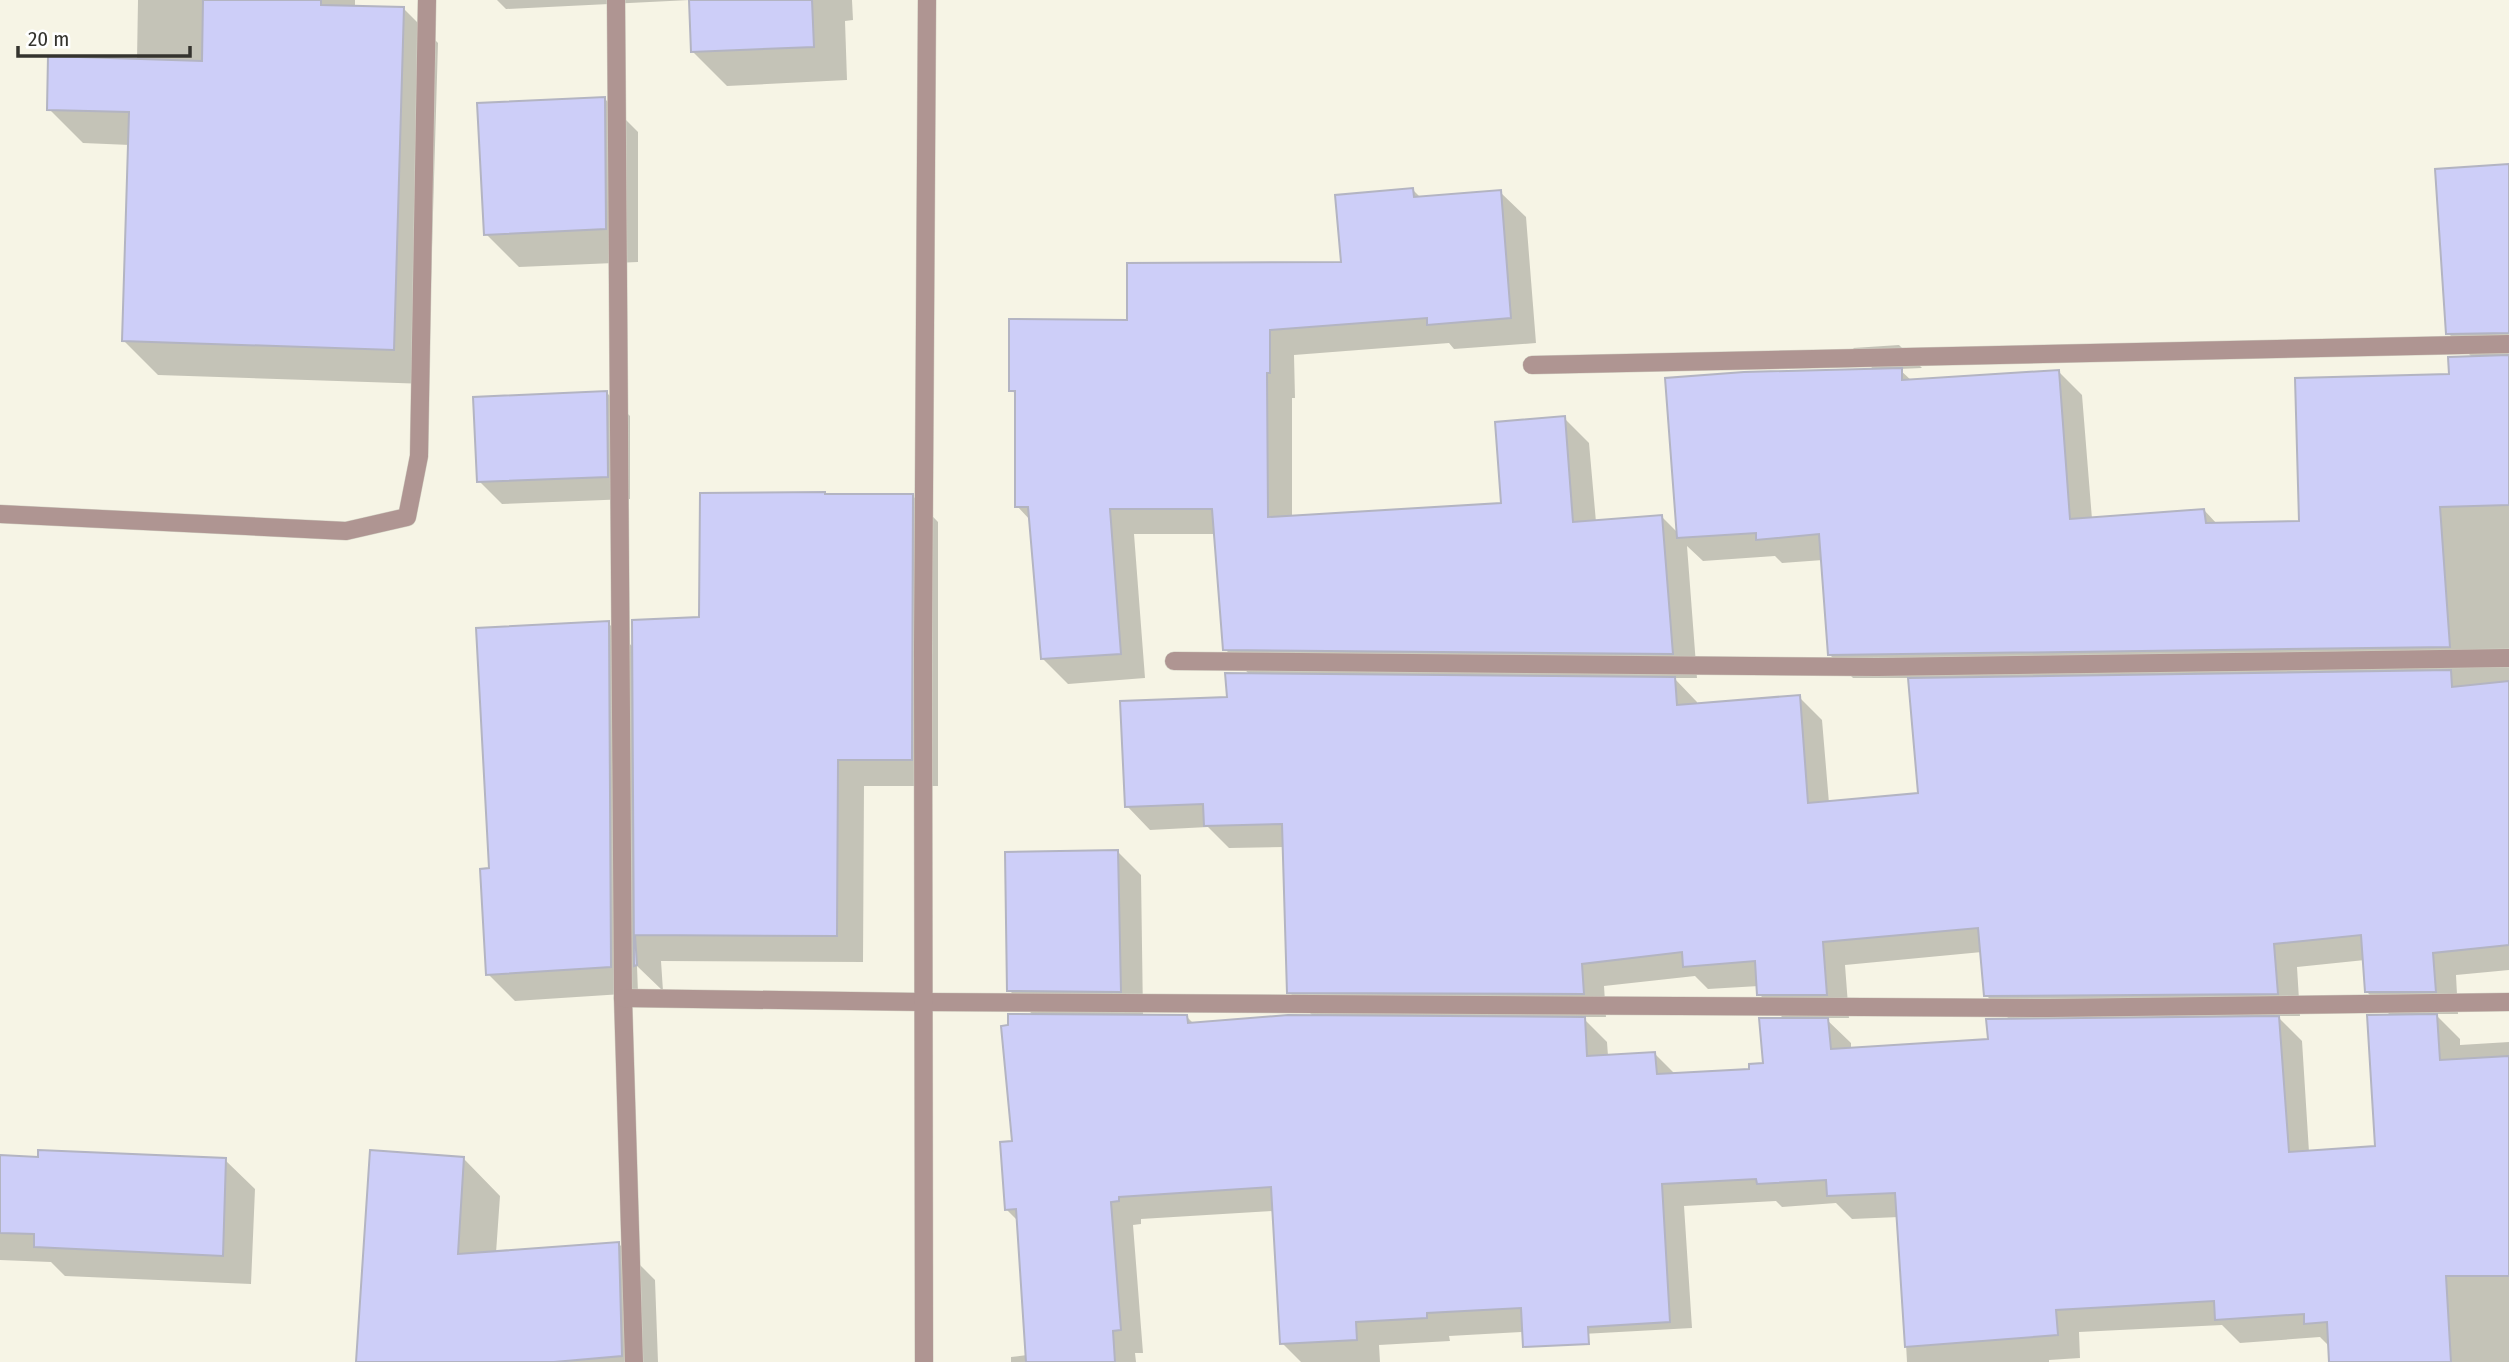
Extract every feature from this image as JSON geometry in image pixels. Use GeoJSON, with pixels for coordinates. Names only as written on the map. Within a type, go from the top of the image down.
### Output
{"type":"FeatureCollection","features":[{"type":"Feature","properties":{"kind":"street"},"geometry":{"type":"LineString","coordinates":[[0,514],[346,531],[407,517],[419,456],[427,0]]}},
{"type":"Feature","properties":{"kind":"street"},"geometry":{"type":"LineString","coordinates":[[616,0],[623,998],[634,1362]]}},
{"type":"Feature","properties":{"kind":"street"},"geometry":{"type":"LineString","coordinates":[[924,1362],[922,1002],[927,0]]}},
{"type":"Feature","properties":{"kind":"street"},"geometry":{"type":"LineString","coordinates":[[1532,365],[2509,344]]}},
{"type":"Feature","properties":{"kind":"street"},"geometry":{"type":"LineString","coordinates":[[1174,661],[1877,667],[2509,658]]}},
{"type":"Feature","properties":{"kind":"street"},"geometry":{"type":"LineString","coordinates":[[623,998],[2049,1009],[2509,1002]]}},
{"type":"Feature","properties":{"kind":"building"},"geometry":{"type":"Polygon","coordinates":[[[203,0],[321,0],[321,5],[404,7],[394,350],[122,341],[129,112],[47,110],[48,56],[202,61],[203,0]]]}},
{"type":"Feature","properties":{"kind":"building"},"geometry":{"type":"Polygon","coordinates":[[[689,0],[812,0],[814,47],[691,52],[689,0]]]}},
{"type":"Feature","properties":{"kind":"building"},"geometry":{"type":"Polygon","coordinates":[[[605,97],[606,229],[484,235],[477,103],[605,97]]]}},
{"type":"Feature","properties":{"kind":"building"},"geometry":{"type":"Polygon","coordinates":[[[2509,164],[2509,333],[2446,334],[2435,169],[2509,164]]]}},
{"type":"Feature","properties":{"kind":"building"},"geometry":{"type":"Polygon","coordinates":[[[1413,188],[1414,197],[1501,190],[1511,318],[1427,325],[1427,318],[1270,330],[1270,373],[1267,373],[1268,517],[1501,503],[1495,422],[1565,416],[1573,522],[1662,515],[1673,654],[1223,650],[1212,509],[1110,509],[1121,654],[1041,659],[1028,507],[1015,507],[1015,391],[1009,391],[1009,319],[1127,320],[1127,263],[1341,262],[1335,195],[1413,188]]]}},
{"type":"Feature","properties":{"kind":"building"},"geometry":{"type":"Polygon","coordinates":[[[2509,355],[2509,505],[2440,507],[2450,647],[1828,655],[1819,534],[1756,540],[1756,533],[1677,538],[1665,378],[1744,372],[1902,368],[1902,380],[2059,370],[2070,519],[2204,509],[2206,523],[2299,521],[2295,378],[2449,374],[2448,357],[2509,355]]]}},
{"type":"Feature","properties":{"kind":"building"},"geometry":{"type":"Polygon","coordinates":[[[607,391],[608,477],[477,482],[473,397],[607,391]]]}},
{"type":"Feature","properties":{"kind":"building"},"geometry":{"type":"Polygon","coordinates":[[[700,493],[913,494],[912,760],[838,760],[837,936],[635,935],[637,965],[634,966],[632,620],[699,617],[700,493]]]}},
{"type":"Feature","properties":{"kind":"building"},"geometry":{"type":"Polygon","coordinates":[[[609,621],[611,967],[486,975],[480,869],[489,868],[476,628],[609,621]]]}},
{"type":"Feature","properties":{"kind":"building"},"geometry":{"type":"Polygon","coordinates":[[[2451,670],[2452,687],[2509,681],[2509,945],[2433,953],[2436,992],[2365,992],[2361,935],[2274,944],[2278,994],[1984,996],[1978,928],[1823,942],[1827,995],[1757,995],[1755,961],[1683,967],[1682,952],[1582,964],[1584,994],[1287,993],[1282,824],[1204,826],[1203,804],[1125,807],[1120,701],[1227,697],[1225,673],[1675,677],[1677,705],[1800,695],[1808,803],[1918,793],[1908,678],[2451,670]]]}},
{"type":"Feature","properties":{"kind":"building"},"geometry":{"type":"Polygon","coordinates":[[[1118,850],[1121,992],[1007,991],[1005,852],[1118,850]]]}},
{"type":"Feature","properties":{"kind":"building"},"geometry":{"type":"Polygon","coordinates":[[[1008,1014],[1187,1015],[1188,1023],[1288,1015],[1585,1017],[1587,1056],[1655,1052],[1657,1074],[1749,1069],[1749,1064],[1763,1063],[1759,1018],[1828,1018],[1831,1049],[1988,1039],[1986,1019],[2279,1016],[2289,1152],[2375,1146],[2367,1015],[2437,1014],[2440,1060],[2509,1056],[2509,1276],[2446,1276],[2451,1362],[2329,1362],[2327,1322],[2304,1324],[2304,1314],[2215,1320],[2214,1301],[2056,1310],[2058,1335],[1905,1347],[1895,1193],[1827,1196],[1826,1180],[1757,1184],[1756,1179],[1662,1184],[1670,1322],[1588,1327],[1589,1344],[1523,1347],[1521,1308],[1427,1313],[1427,1318],[1356,1322],[1357,1340],[1280,1344],[1271,1187],[1119,1197],[1119,1201],[1111,1202],[1121,1330],[1113,1331],[1115,1362],[1026,1362],[1016,1209],[1005,1210],[1000,1142],[1012,1141],[1001,1026],[1008,1025],[1008,1014]]]}},
{"type":"Feature","properties":{"kind":"building"},"geometry":{"type":"Polygon","coordinates":[[[38,1150],[226,1158],[223,1256],[34,1247],[34,1234],[0,1233],[0,1155],[38,1157],[38,1150]]]}},
{"type":"Feature","properties":{"kind":"building"},"geometry":{"type":"Polygon","coordinates":[[[370,1150],[464,1157],[458,1254],[619,1242],[622,1356],[554,1362],[356,1362],[370,1150]]]}}]}
